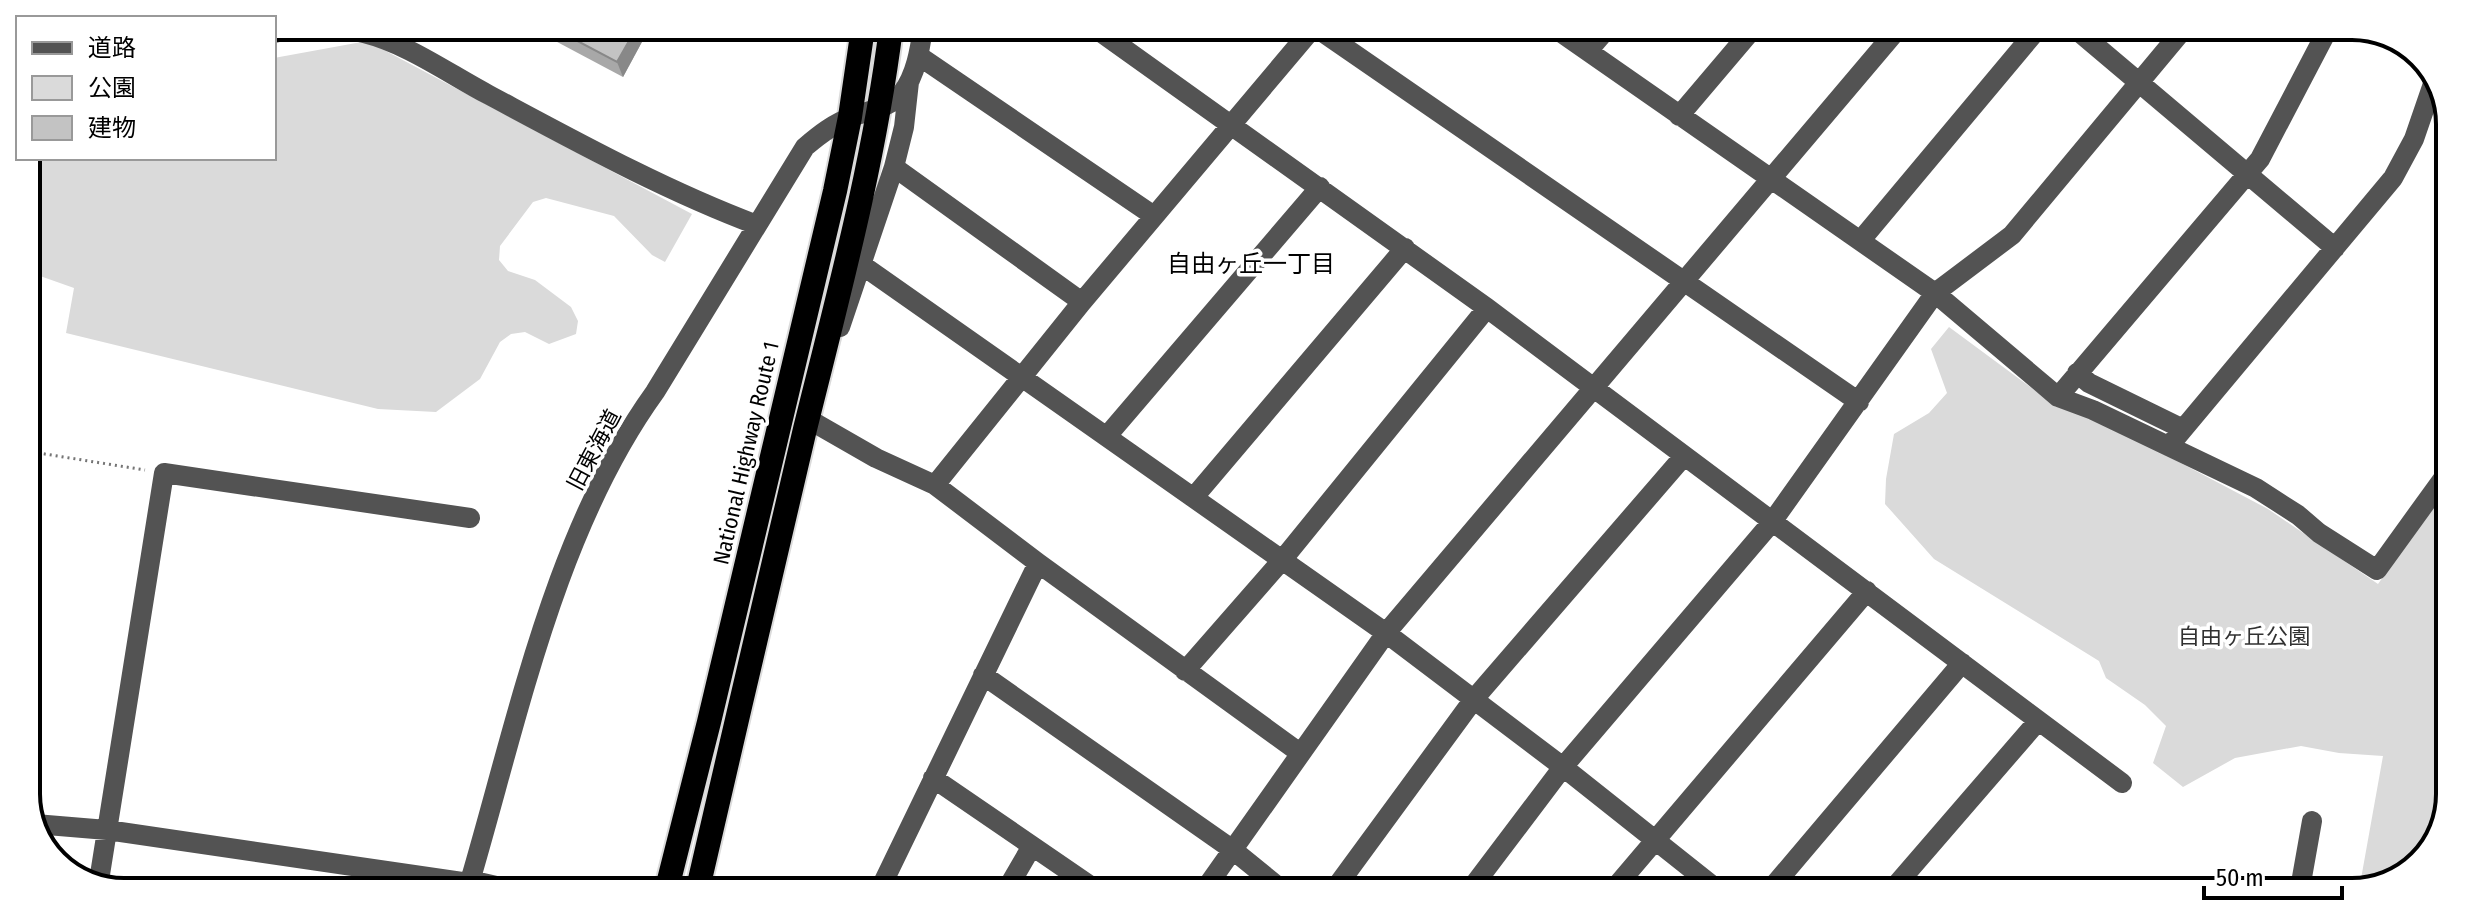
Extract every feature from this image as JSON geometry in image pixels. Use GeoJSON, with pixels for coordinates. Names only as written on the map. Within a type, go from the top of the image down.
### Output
{"type":"FeatureCollection","features":[{"type":"Feature","properties":{"kind":"highway","name":"National Highway Route 1"},"geometry":{"type":"LineString","coordinates":[[670,878],[717,692],[835,191],[861,40]]}},
{"type":"Feature","properties":{"kind":"highway"},"geometry":{"type":"LineString","coordinates":[[700,878],[862,196],[880,109],[889,40]]}},
{"type":"Feature","properties":{"kind":"street"},"geometry":{"type":"LineString","coordinates":[[384,40],[631,171],[757,225]]}},
{"type":"Feature","properties":{"kind":"street"},"geometry":{"type":"LineString","coordinates":[[880,109],[902,93],[919,56],[921,40]]}},
{"type":"Feature","properties":{"kind":"street"},"geometry":{"type":"LineString","coordinates":[[1112,40],[1487,308],[2122,783]]}},
{"type":"Feature","properties":{"kind":"street"},"geometry":{"type":"LineString","coordinates":[[935,485],[1082,302],[1305,40]]}},
{"type":"Feature","properties":{"kind":"street"},"geometry":{"type":"LineString","coordinates":[[1331,40],[1859,402]]}},
{"type":"Feature","properties":{"kind":"street"},"geometry":{"type":"LineString","coordinates":[[1572,40],[1935,293],[2058,397],[2256,488],[2377,570],[2436,488]]}},
{"type":"Feature","properties":{"kind":"street"},"geometry":{"type":"LineString","coordinates":[[1588,51],[1597,40]]}},
{"type":"Feature","properties":{"kind":"street"},"geometry":{"type":"LineString","coordinates":[[1679,116],[1744,40]]}},
{"type":"Feature","properties":{"kind":"street"},"geometry":{"type":"LineString","coordinates":[[1213,878],[1386,633],[1888,40]]}},
{"type":"Feature","properties":{"kind":"street"},"geometry":{"type":"LineString","coordinates":[[1861,240],[2028,40]]}},
{"type":"Feature","properties":{"kind":"street"},"geometry":{"type":"LineString","coordinates":[[2089,40],[2335,248]]}},
{"type":"Feature","properties":{"kind":"street"},"geometry":{"type":"LineString","coordinates":[[1479,878],[1563,767],[1772,522],[1935,293],[2012,235],[2174,40]]}},
{"type":"Feature","properties":{"kind":"street"},"geometry":{"type":"LineString","coordinates":[[2058,397],[2260,159],[2322,40]]}},
{"type":"Feature","properties":{"kind":"street"},"geometry":{"type":"LineString","coordinates":[[919,56],[1154,216]]}},
{"type":"Feature","properties":{"kind":"street"},"geometry":{"type":"LineString","coordinates":[[819,374],[842,323],[894,167],[904,127],[910,78]]}},
{"type":"Feature","properties":{"kind":"street"},"geometry":{"type":"LineString","coordinates":[[2169,446],[2393,178],[2414,139],[2430,92]]}},
{"type":"Feature","properties":{"kind":"street","name":"旧東海道"},"geometry":{"type":"LineString","coordinates":[[471,878],[542,629],[601,482],[634,421],[655,392],[805,147],[826,130],[850,117],[880,109]]}},
{"type":"Feature","properties":{"kind":"street"},"geometry":{"type":"LineString","coordinates":[[894,167],[1082,302]]}},
{"type":"Feature","properties":{"kind":"street"},"geometry":{"type":"LineString","coordinates":[[1107,436],[1320,187]]}},
{"type":"Feature","properties":{"kind":"street"},"geometry":{"type":"LineString","coordinates":[[1194,497],[1405,248]]}},
{"type":"Feature","properties":{"kind":"street"},"geometry":{"type":"LineString","coordinates":[[862,265],[1386,633],[1703,878]]}},
{"type":"Feature","properties":{"kind":"street"},"geometry":{"type":"LineString","coordinates":[[1185,671],[1283,559],[1487,308]]}},
{"type":"Feature","properties":{"kind":"street"},"geometry":{"type":"LineString","coordinates":[[2077,373],[2089,383],[2183,429]]}},
{"type":"Feature","properties":{"kind":"street"},"geometry":{"type":"LineString","coordinates":[[808,419],[876,458],[935,485],[1300,753]]}},
{"type":"Feature","properties":{"kind":"street"},"geometry":{"type":"LineString","coordinates":[[1343,878],[1474,699],[1684,456]]}},
{"type":"Feature","properties":{"kind":"street"},"geometry":{"type":"LineString","coordinates":[[100,875],[164,473],[470,518]]}},
{"type":"Feature","properties":{"kind":"street"},"geometry":{"type":"LineString","coordinates":[[885,878],[1038,563]]}},
{"type":"Feature","properties":{"kind":"street"},"geometry":{"type":"LineString","coordinates":[[1623,878],[1867,591]]}},
{"type":"Feature","properties":{"kind":"street"},"geometry":{"type":"LineString","coordinates":[[1780,878],[1962,663]]}},
{"type":"Feature","properties":{"kind":"street"},"geometry":{"type":"LineString","coordinates":[[983,675],[1233,850],[1267,878]]}},
{"type":"Feature","properties":{"kind":"street"},"geometry":{"type":"LineString","coordinates":[[1902,878],[2038,721]]}},
{"type":"Feature","properties":{"kind":"street"},"geometry":{"type":"LineString","coordinates":[[933,778],[1079,878]]}},
{"type":"Feature","properties":{"kind":"street"},"geometry":{"type":"LineString","coordinates":[[2302,878],[2312,821]]}},
{"type":"Feature","properties":{"kind":"street"},"geometry":{"type":"LineString","coordinates":[[46,825],[107,830],[429,878]]}},
{"type":"Feature","properties":{"kind":"street"},"geometry":{"type":"LineString","coordinates":[[1013,878],[1032,846]]}},
{"type":"Feature","properties":{"kind":"path"},"geometry":{"type":"LineString","coordinates":[[40,453],[164,473]]}},
{"type":"Feature","properties":{"kind":"green space"},"geometry":{"type":"Polygon","coordinates":[[[367,41],[692,214],[665,262],[652,255],[614,216],[546,198],[533,202],[500,246],[499,260],[508,271],[535,280],[571,307],[578,321],[576,334],[549,344],[525,332],[511,334],[500,342],[480,379],[436,412],[378,409],[66,333],[74,288],[40,276],[40,160],[276,160],[276,58],[367,41]]]}},
{"type":"Feature","properties":{"kind":"green space","name":"自由ヶ丘公園"},"geometry":{"type":"Polygon","coordinates":[[[1949,327],[2052,403],[2086,413],[2268,509],[2378,584],[2436,503],[2436,794],[2432,821],[2419,845],[2407,857],[2379,874],[2361,877],[2383,756],[2301,746],[2235,758],[2183,787],[2153,763],[2166,726],[2145,705],[2106,678],[2099,661],[1934,559],[1885,504],[1894,434],[1929,413],[1947,393],[1931,349],[1949,327]]]}},
{"type":"Feature","properties":{"kind":"building"},"geometry":{"type":"Polygon","coordinates":[[[576,40],[630,40],[617,62],[576,40]]]}},
{"type":"Feature","properties":{"kind":"district","name":"自由ヶ丘一丁目"},"geometry":{"type":"Point","coordinates":[1251,264]}}]}
